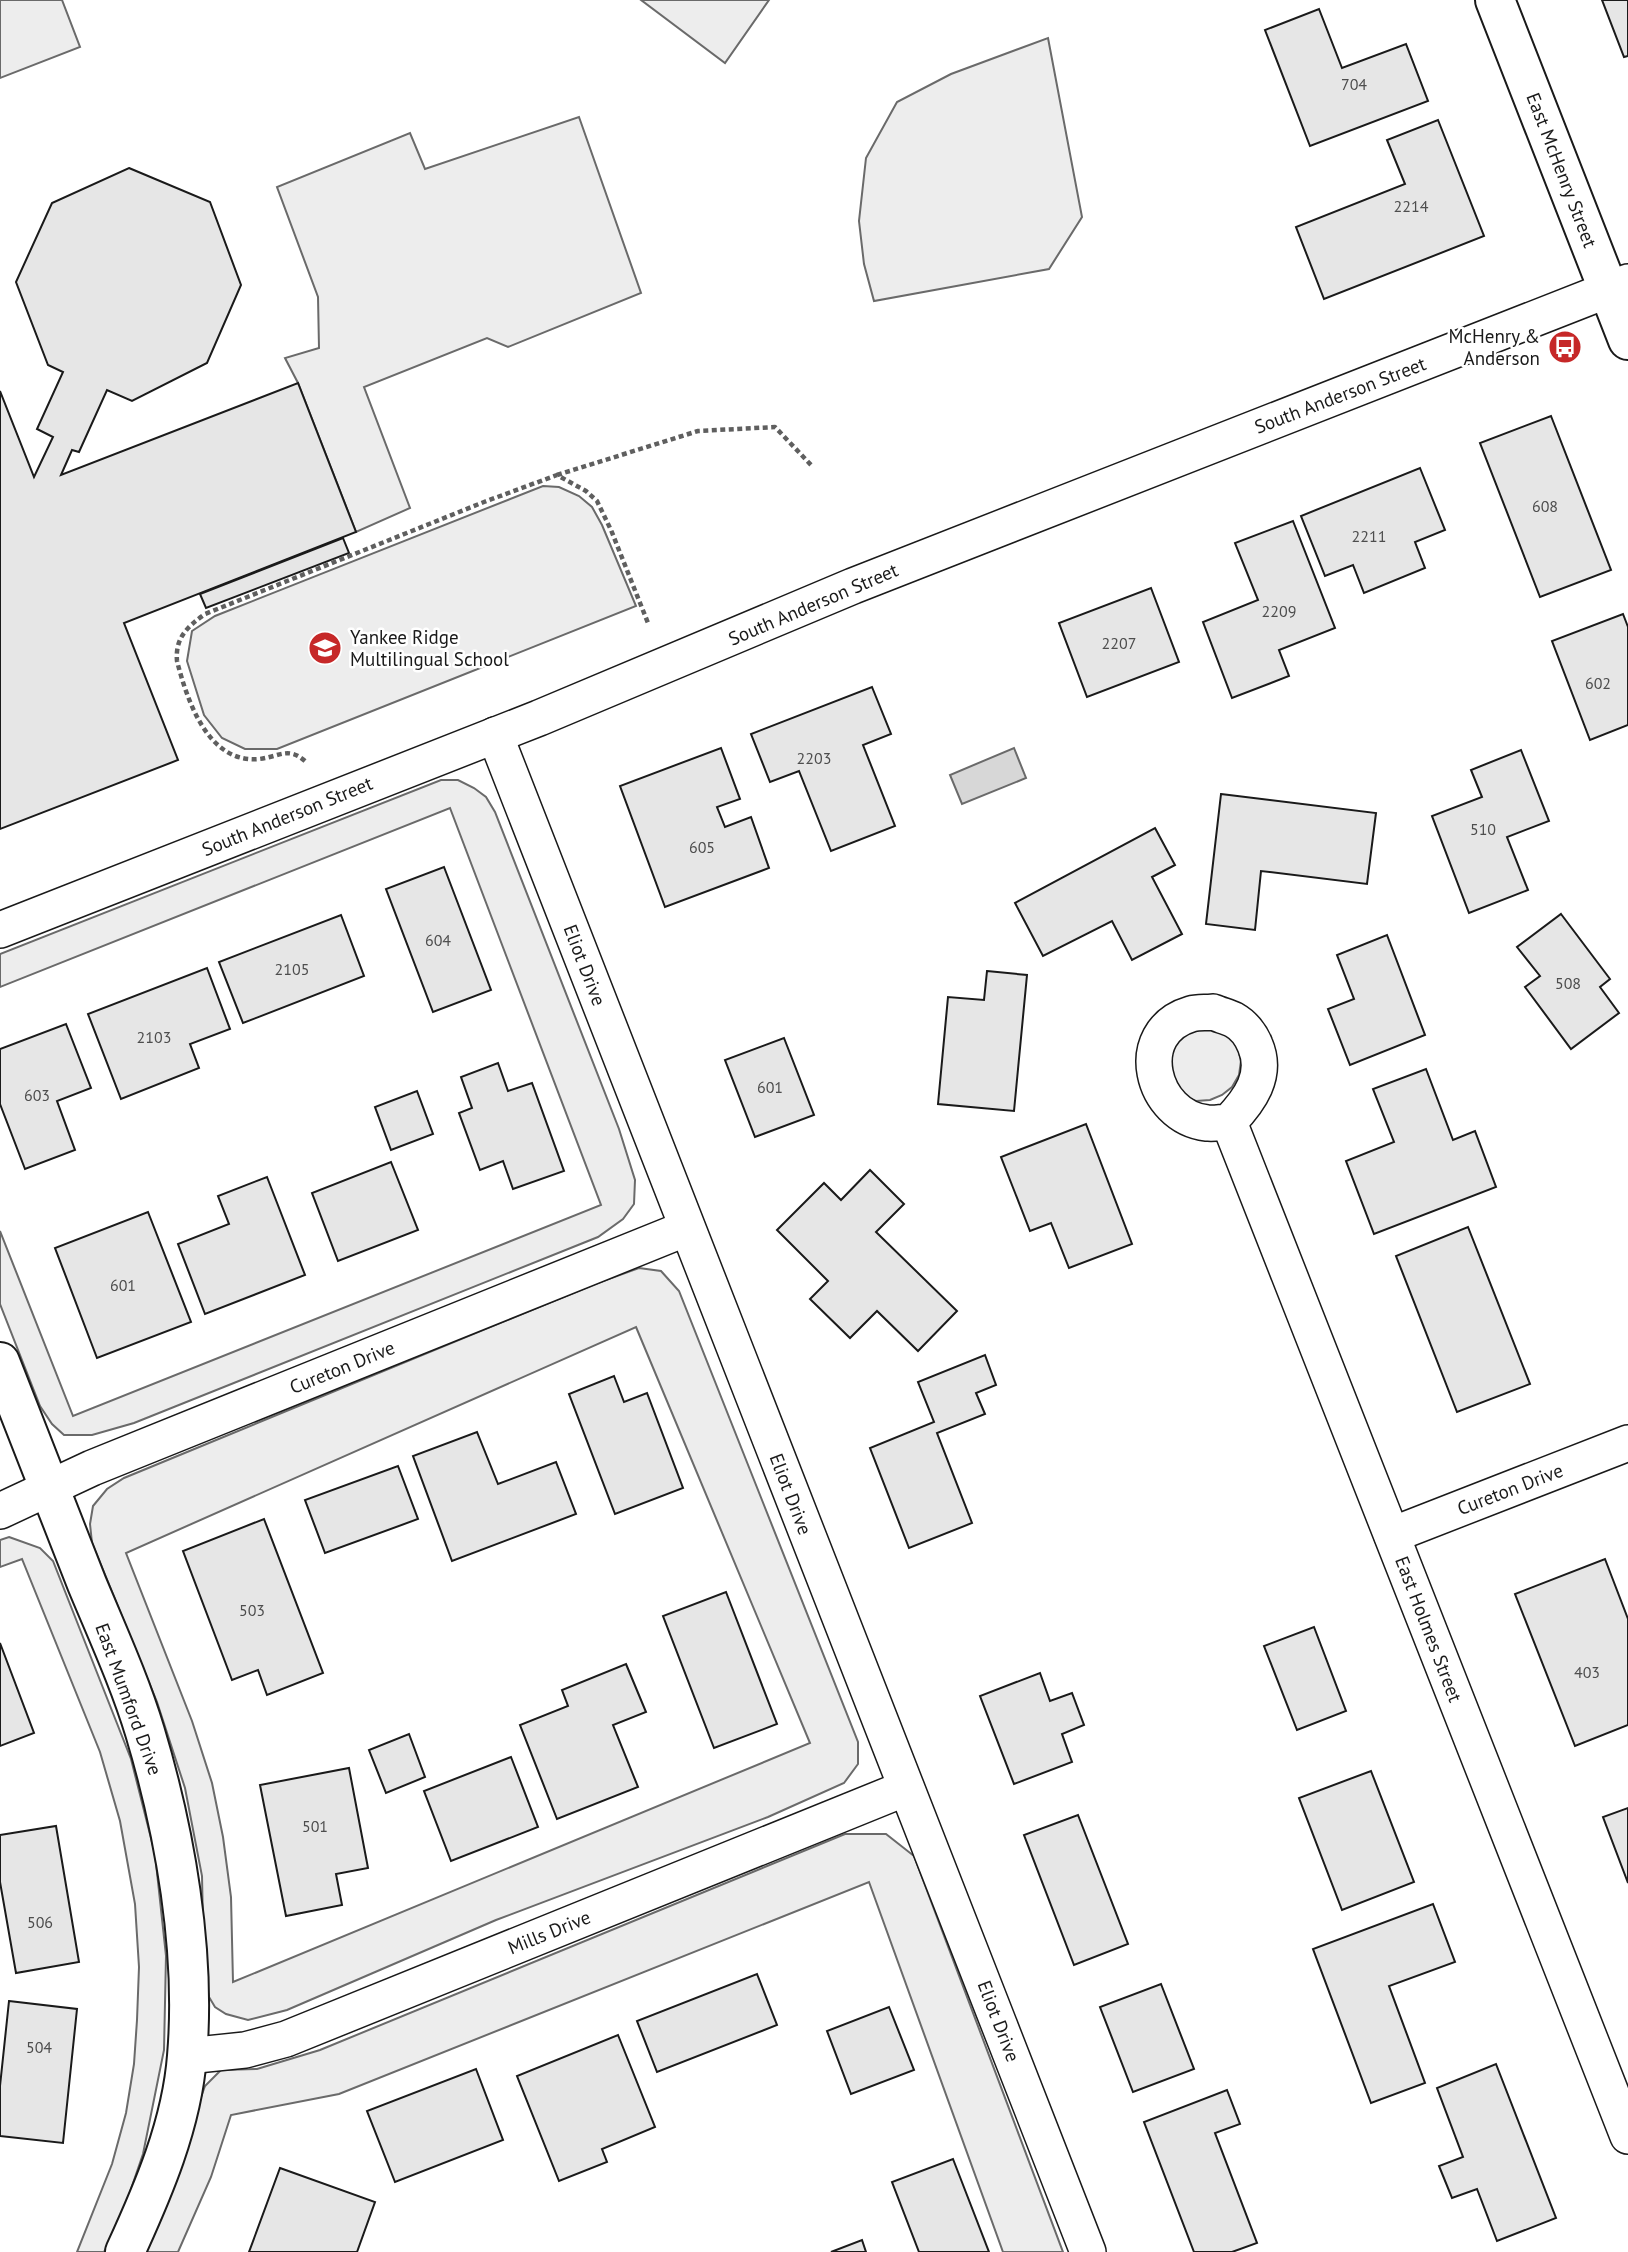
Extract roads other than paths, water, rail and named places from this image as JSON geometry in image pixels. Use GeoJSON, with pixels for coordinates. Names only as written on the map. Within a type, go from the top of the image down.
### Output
{"type":"FeatureCollection","features":[{"type":"Feature","properties":{"kind":"street","name":"East McHenry Street"},"geometry":{"type":"LineString","coordinates":[[1495,0],[1618,286],[1628,340]]}},
{"type":"Feature","properties":{"kind":"street","name":"South Anderson Street"},"geometry":{"type":"LineString","coordinates":[[0,930],[495,735],[853,586],[1618,286]]}},
{"type":"Feature","properties":{"kind":"street","name":"Eliot Drive"},"geometry":{"type":"LineString","coordinates":[[495,735],[1088,2252]]}},
{"type":"Feature","properties":{"kind":"street","name":"East Holmes Street"},"geometry":{"type":"LineString","coordinates":[[1229,1122],[1628,2136]]}},
{"type":"Feature","properties":{"kind":"street","name":"Cureton Drive"},"geometry":{"type":"LineString","coordinates":[[0,1511],[92,1468],[687,1228]]}},
{"type":"Feature","properties":{"kind":"street","name":"East Mumford Drive"},"geometry":{"type":"LineString","coordinates":[[0,1362],[144,1729],[166,1806],[179,1880],[189,1987],[187,2056],[182,2092],[163,2162],[125,2252]]}},
{"type":"Feature","properties":{"kind":"street","name":"Cureton Drive"},"geometry":{"type":"LineString","coordinates":[[1392,1535],[1628,1443]]}},
{"type":"Feature","properties":{"kind":"street","name":"Mills Drive"},"geometry":{"type":"LineString","coordinates":[[187,2056],[245,2050],[286,2039],[906,1788]]}},
{"type":"Feature","properties":{"kind":"place","name":"McHenry & Anderson"},"geometry":{"type":"Point","coordinates":[1565,347]}},
{"type":"Feature","properties":{"kind":"place","name":"Yankee Ridge Multilingual School"},"geometry":{"type":"Point","coordinates":[325,648]}}]}
